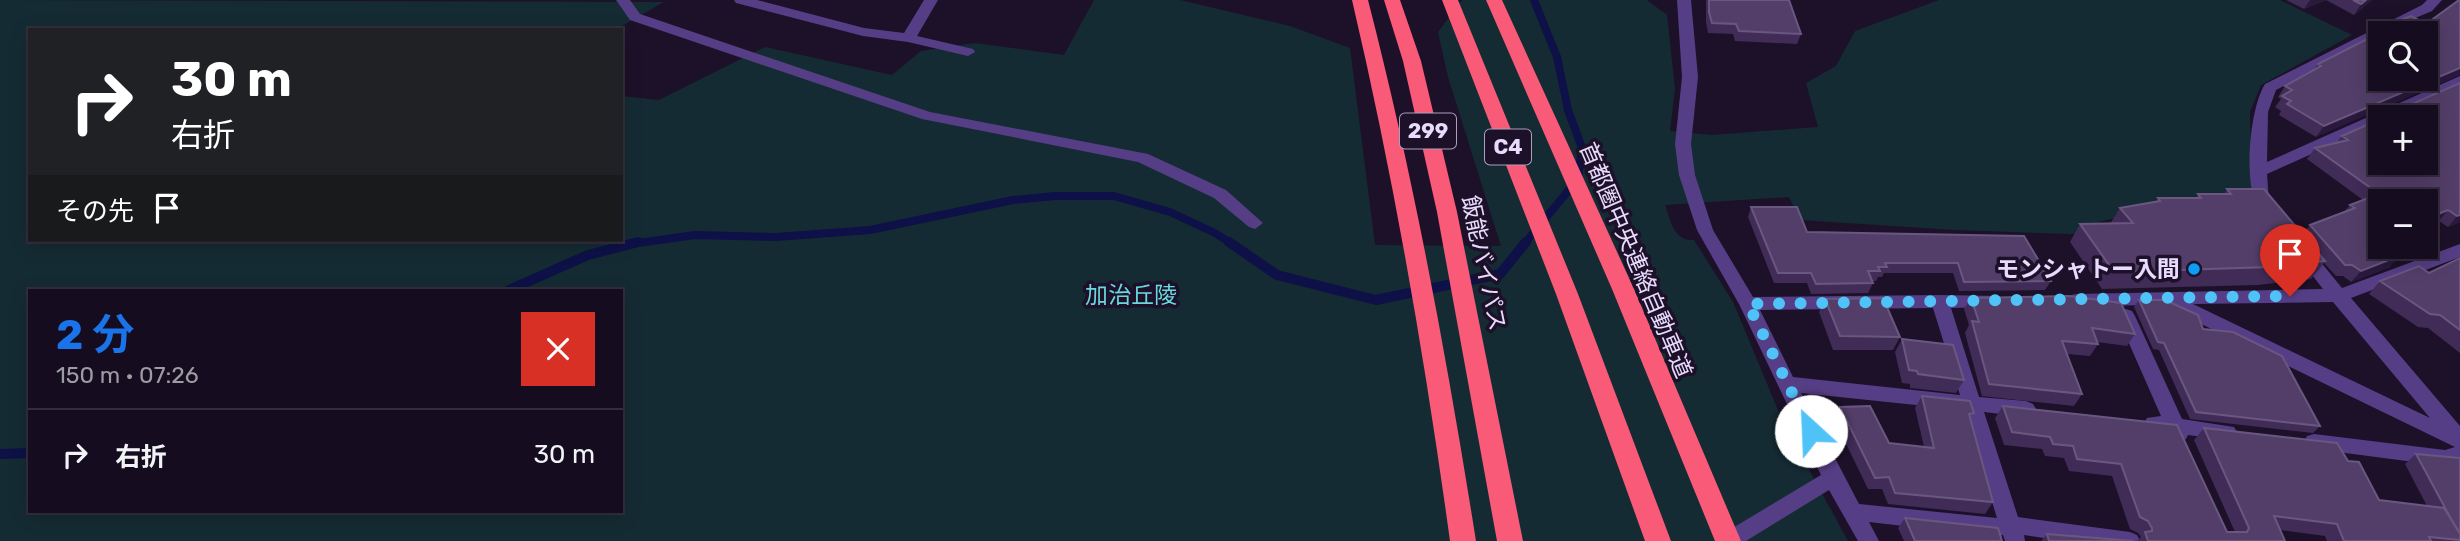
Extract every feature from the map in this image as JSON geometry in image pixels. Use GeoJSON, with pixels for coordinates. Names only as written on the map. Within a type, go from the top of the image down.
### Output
{"type":"FeatureCollection","features":[{"type":"Feature","properties":{"kind":"highway","name":"299"},"geometry":{"type":"LineString","coordinates":[[1360,0],[1368,24],[1437,364],[1463,541]]}},
{"type":"Feature","properties":{"kind":"highway","name":"飯能バイパス"},"geometry":{"type":"LineString","coordinates":[[1392,0],[1401,23],[1453,240],[1510,541]]}},
{"type":"Feature","properties":{"kind":"highway","name":"C4"},"geometry":{"type":"LineString","coordinates":[[1450,0],[1567,294],[1658,541]]}},
{"type":"Feature","properties":{"kind":"highway","name":"首都圏中央連絡自動車道"},"geometry":{"type":"LineString","coordinates":[[1494,0],[1623,289],[1728,541]]}},
{"type":"Feature","properties":{"kind":"street"},"geometry":{"type":"LineString","coordinates":[[623,0],[635,17],[927,117],[1142,158],[1220,194],[1255,223]]}},
{"type":"Feature","properties":{"kind":"street"},"geometry":{"type":"LineString","coordinates":[[741,0],[863,32],[908,38],[968,52]]}},
{"type":"Feature","properties":{"kind":"street"},"geometry":{"type":"LineString","coordinates":[[908,38],[931,0]]}},
{"type":"Feature","properties":{"kind":"street"},"geometry":{"type":"LineString","coordinates":[[1684,0],[1690,77],[1684,144],[1687,176],[1705,230],[1748,304],[1833,478],[1869,541]]}},
{"type":"Feature","properties":{"kind":"street"},"geometry":{"type":"LineString","coordinates":[[2279,224],[2261,203],[2258,129],[2264,95],[2270,87],[2427,8],[2435,0]]}},
{"type":"Feature","properties":{"kind":"street"},"geometry":{"type":"LineString","coordinates":[[2260,171],[2460,81]]}},
{"type":"Feature","properties":{"kind":"street"},"geometry":{"type":"LineString","coordinates":[[2297,244],[2341,295],[2388,357],[2457,433]]}},
{"type":"Feature","properties":{"kind":"street"},"geometry":{"type":"LineString","coordinates":[[2064,300],[2341,295],[2460,250]]}},
{"type":"Feature","properties":{"kind":"street"},"geometry":{"type":"LineString","coordinates":[[2165,299],[2457,433]]}},
{"type":"Feature","properties":{"kind":"street"},"geometry":{"type":"LineString","coordinates":[[2119,300],[2185,449]]}},
{"type":"Feature","properties":{"kind":"street"},"geometry":{"type":"LineString","coordinates":[[1940,301],[2013,533]]}},
{"type":"Feature","properties":{"kind":"street"},"geometry":{"type":"LineString","coordinates":[[1748,304],[2008,301]]}},
{"type":"Feature","properties":{"kind":"street"},"geometry":{"type":"LineString","coordinates":[[1789,384],[2041,411]]}},
{"type":"Feature","properties":{"kind":"street"},"geometry":{"type":"LineString","coordinates":[[2134,421],[2242,433]]}},
{"type":"Feature","properties":{"kind":"street"},"geometry":{"type":"LineString","coordinates":[[2296,440],[2445,458],[2460,453]]}},
{"type":"Feature","properties":{"kind":"street"},"geometry":{"type":"LineString","coordinates":[[1728,541],[1833,478]]}},
{"type":"Feature","properties":{"kind":"street"},"geometry":{"type":"LineString","coordinates":[[1853,512],[1991,527],[2013,533],[2130,541]]}},
{"type":"Feature","properties":{"kind":"green space","name":"加治丘陵"},"geometry":{"type":"Polygon","coordinates":[[[0,0],[664,2],[618,28],[28,28],[28,242],[623,242],[623,96],[659,100],[765,47],[892,75],[921,51],[975,43],[1064,55],[1094,0],[1180,0],[1290,26],[1350,48],[1375,245],[1501,246],[1448,77],[1438,32],[1462,0],[1647,0],[1667,15],[1675,89],[1670,131],[1712,135],[1818,127],[1806,83],[1836,66],[1855,31],[1939,0],[2280,0],[2352,35],[2261,85],[2250,112],[2252,203],[2165,207],[2098,222],[2099,235],[1956,230],[1800,220],[1789,197],[1665,205],[1677,234],[1694,240],[1733,302],[1783,422],[1848,541],[0,541],[0,0]]]}},
{"type":"Feature","properties":{"kind":"building"},"geometry":{"type":"Polygon","coordinates":[[[1709,0],[1789,0],[1801,34],[1739,31],[1736,24],[1712,23],[1709,0]]]}},
{"type":"Feature","properties":{"kind":"building"},"geometry":{"type":"Polygon","coordinates":[[[2459,0],[2460,0],[2460,68],[2438,77],[2438,21],[2430,21],[2459,0]]]}},
{"type":"Feature","properties":{"kind":"building"},"geometry":{"type":"Polygon","coordinates":[[[2411,16],[2420,21],[2398,21],[2411,16]]]}},
{"type":"Feature","properties":{"kind":"building"},"geometry":{"type":"Polygon","coordinates":[[[2368,39],[2368,91],[2406,91],[2324,126],[2287,104],[2291,101],[2282,96],[2292,90],[2285,86],[2321,66],[2318,64],[2368,39]]]}},
{"type":"Feature","properties":{"kind":"building"},"geometry":{"type":"Polygon","coordinates":[[[2460,83],[2460,215],[2448,210],[2438,214],[2438,189],[2372,189],[2315,148],[2348,140],[2342,136],[2368,124],[2368,175],[2438,175],[2438,105],[2410,105],[2460,83]]]}},
{"type":"Feature","properties":{"kind":"building"},"geometry":{"type":"Polygon","coordinates":[[[2227,189],[2264,189],[2325,261],[2272,267],[2114,272],[2080,224],[2133,223],[2120,208],[2160,201],[2158,198],[2201,198],[2198,194],[2231,194],[2227,189]]]}},
{"type":"Feature","properties":{"kind":"building"},"geometry":{"type":"Polygon","coordinates":[[[2368,198],[2368,259],[2391,259],[2361,271],[2352,265],[2345,265],[2310,225],[2355,208],[2350,205],[2368,198]]]}},
{"type":"Feature","properties":{"kind":"building"},"geometry":{"type":"Polygon","coordinates":[[[1751,207],[1797,207],[1807,232],[2024,236],[2051,281],[1964,282],[1958,263],[1885,263],[1887,267],[1878,267],[1880,271],[1868,271],[1873,283],[1816,284],[1811,273],[1778,273],[1751,207]]]}},
{"type":"Feature","properties":{"kind":"building"},"geometry":{"type":"Polygon","coordinates":[[[2460,258],[2460,330],[2440,315],[2430,314],[2380,281],[2419,266],[2429,273],[2460,258]]]}},
{"type":"Feature","properties":{"kind":"building"},"geometry":{"type":"Polygon","coordinates":[[[2069,296],[2121,303],[2135,334],[2092,328],[2098,344],[2062,341],[2082,394],[1989,384],[1972,321],[1979,322],[1971,298],[2069,296]]]}},
{"type":"Feature","properties":{"kind":"building"},"geometry":{"type":"Polygon","coordinates":[[[1883,298],[1900,337],[1840,336],[1825,299],[1883,298]]]}},
{"type":"Feature","properties":{"kind":"building"},"geometry":{"type":"Polygon","coordinates":[[[2139,300],[2165,300],[2198,315],[2203,329],[2233,332],[2282,356],[2320,426],[2196,412],[2164,343],[2158,342],[2139,300]]]}},
{"type":"Feature","properties":{"kind":"building"},"geometry":{"type":"Polygon","coordinates":[[[1902,339],[1953,345],[1964,380],[1918,374],[1917,371],[1909,370],[1902,339]]]}},
{"type":"Feature","properties":{"kind":"building"},"geometry":{"type":"Polygon","coordinates":[[[1922,396],[1970,401],[1974,413],[1969,414],[1993,502],[1895,493],[1889,477],[1875,478],[1840,407],[1870,406],[1889,443],[1934,448],[1922,396]]]}},
{"type":"Feature","properties":{"kind":"building"},"geometry":{"type":"Polygon","coordinates":[[[2003,406],[2177,425],[2227,532],[2247,532],[2249,528],[2204,428],[2337,443],[2348,461],[2359,462],[2379,500],[2444,508],[2460,534],[2460,540],[2429,537],[2431,541],[2344,541],[2337,524],[2274,516],[2285,541],[2148,541],[2145,532],[2152,531],[2152,528],[2148,521],[2140,517],[2121,464],[2077,459],[2073,446],[2053,444],[2050,437],[2012,432],[2003,406]]]}},
{"type":"Feature","properties":{"kind":"building"},"geometry":{"type":"Polygon","coordinates":[[[2416,454],[2460,458],[2460,531],[2450,517],[2416,454]]]}},
{"type":"Feature","properties":{"kind":"building"},"geometry":{"type":"Polygon","coordinates":[[[1905,518],[1998,528],[2002,541],[1915,541],[1905,518]]]}},
{"type":"Feature","properties":{"kind":"building"},"geometry":{"type":"Polygon","coordinates":[[[2047,534],[2133,541],[2049,541],[2047,534]]]}},
{"type":"Feature","properties":{"kind":"waterway"},"geometry":{"type":"LineString","coordinates":[[1524,244],[1578,179],[1582,148],[1568,110],[1557,57],[1534,0]]}},
{"type":"Feature","properties":{"kind":"waterway"},"geometry":{"type":"LineString","coordinates":[[631,244],[695,235],[776,237],[870,230],[1013,200],[1055,196],[1114,196],[1170,212],[1230,243]]}},
{"type":"Feature","properties":{"kind":"waterway"},"geometry":{"type":"LineString","coordinates":[[511,289],[588,255],[638,242]]}},
{"type":"Feature","properties":{"kind":"waterway"},"geometry":{"type":"LineString","coordinates":[[1230,243],[1277,275],[1376,300],[1500,274],[1526,242]]}},
{"type":"Feature","properties":{"kind":"waterway"},"geometry":{"type":"LineString","coordinates":[[0,454],[28,453]]}},
{"type":"Feature","properties":{"kind":"place","name":"モンシャトー入間"},"geometry":{"type":"Point","coordinates":[2194,269]}},
{"type":"Feature","properties":{"kind":"route"},"geometry":{"type":"LineString","coordinates":[[1811,431],[1748,304],[2290,296]]}}]}
